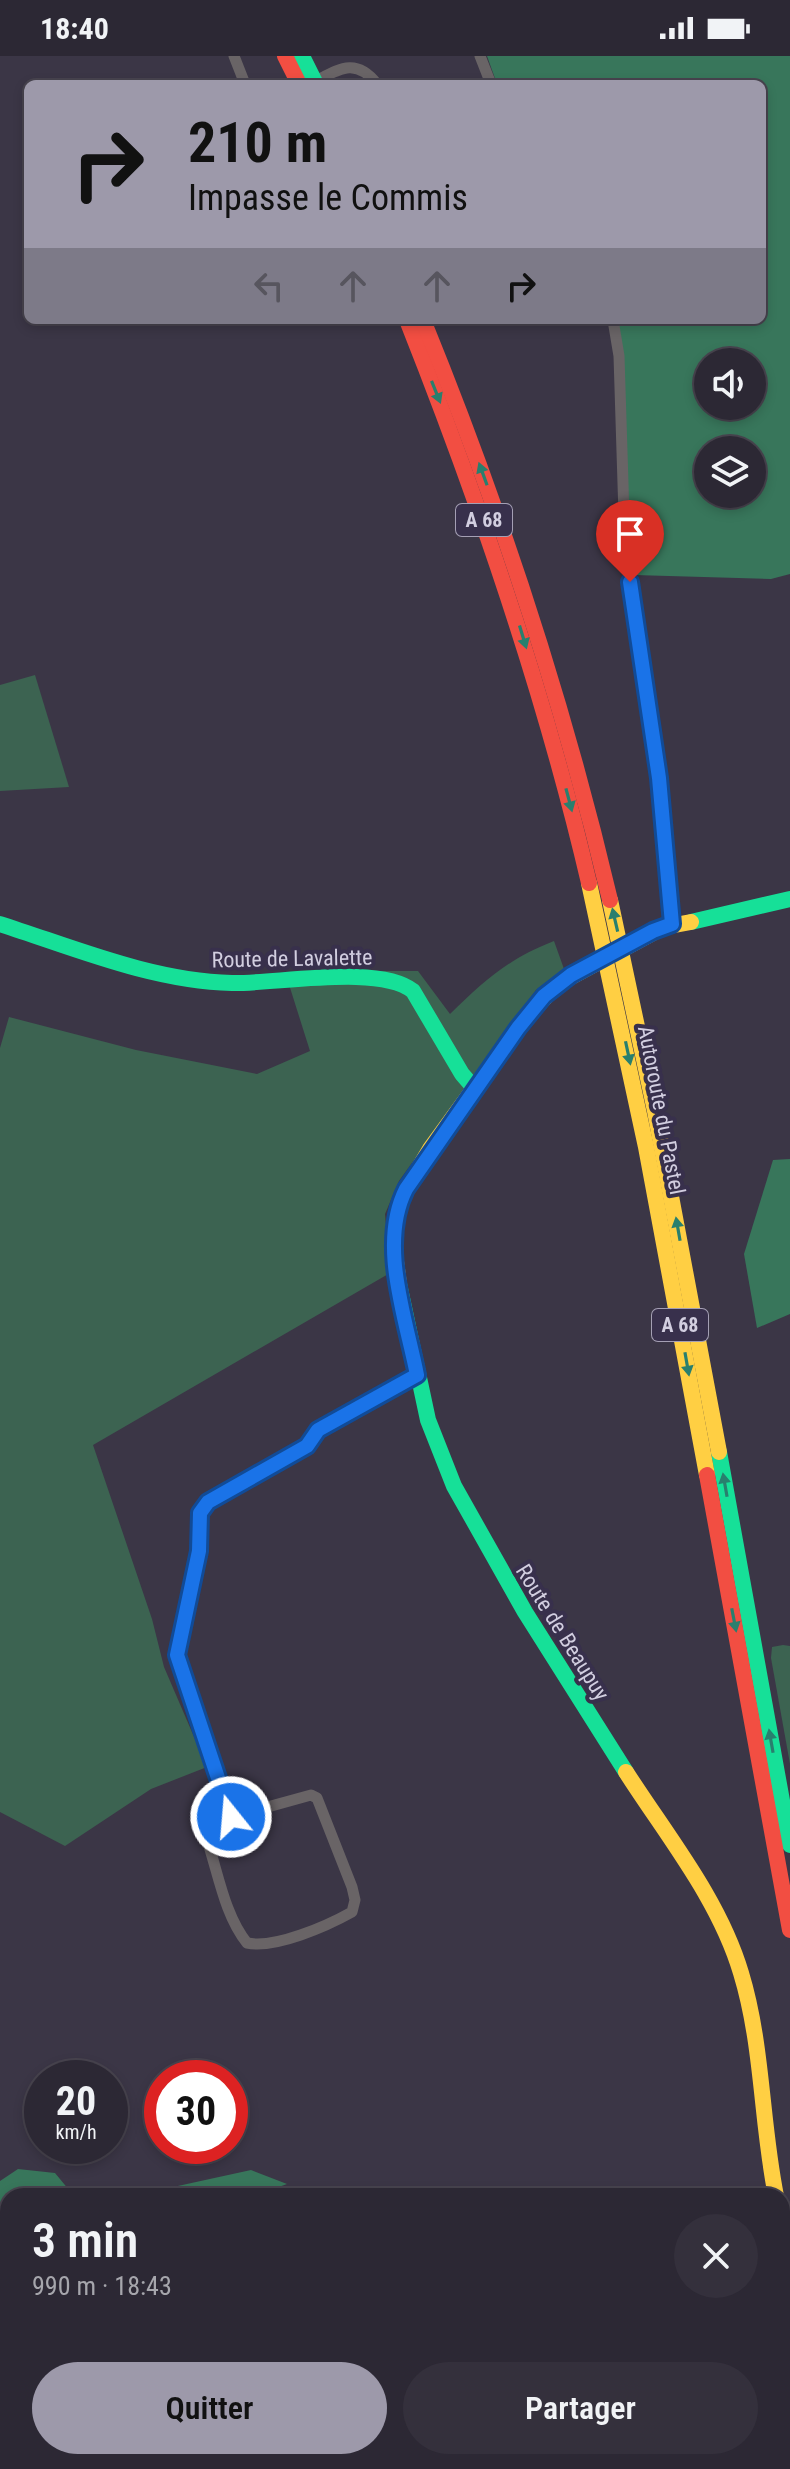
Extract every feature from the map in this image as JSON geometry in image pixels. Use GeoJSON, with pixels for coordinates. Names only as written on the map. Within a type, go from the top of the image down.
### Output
{"type":"FeatureCollection","features":[{"type":"Feature","properties":{"kind":"main road"},"geometry":{"type":"LineString","coordinates":[[285,56],[305,76]]}},
{"type":"Feature","properties":{"kind":"main road","name":"Autoroute du Pastel"},"geometry":{"type":"LineString","coordinates":[[409,324],[484,521],[524,642],[550,725],[611,969],[660,1213],[790,1930]]}},
{"type":"Feature","properties":{"kind":"main road","name":"Autoroute du Pastel"},"geometry":{"type":"LineString","coordinates":[[425,324],[454,396],[534,621],[601,861],[660,1131],[790,1845]]}},
{"type":"Feature","properties":{"kind":"main road"},"geometry":{"type":"LineString","coordinates":[[479,1083],[532,1010],[571,975],[668,925],[741,912],[790,899]]}},
{"type":"Feature","properties":{"kind":"main road","name":"Route de Lavalette"},"geometry":{"type":"LineString","coordinates":[[0,924],[133,967],[206,982],[390,979],[403,983],[413,991],[470,1086],[479,1083]]}},
{"type":"Feature","properties":{"kind":"main road","name":"Route de Beaupuy"},"geometry":{"type":"LineString","coordinates":[[479,1083],[406,1189],[393,1226],[397,1276],[423,1405],[438,1451],[469,1520],[551,1656],[680,1851],[707,1896],[730,1944],[746,1986],[766,2154],[774,2188]]}},
{"type":"Feature","properties":{"kind":"street"},"geometry":{"type":"LineString","coordinates":[[234,56],[243,80]]}},
{"type":"Feature","properties":{"kind":"street"},"geometry":{"type":"LineString","coordinates":[[480,56],[489,80]]}},
{"type":"Feature","properties":{"kind":"street"},"geometry":{"type":"LineString","coordinates":[[305,76],[348,66],[360,69],[372,80]]}},
{"type":"Feature","properties":{"kind":"street"},"geometry":{"type":"LineString","coordinates":[[614,324],[619,356],[624,515],[630,582],[657,765],[668,925]]}},
{"type":"Feature","properties":{"kind":"street"},"geometry":{"type":"LineString","coordinates":[[231,1817],[177,1655],[199,1551],[200,1513],[208,1502],[307,1446],[318,1430],[417,1375]]}},
{"type":"Feature","properties":{"kind":"street"},"geometry":{"type":"LineString","coordinates":[[311,1795],[317,1798],[352,1887],[355,1900],[352,1912],[269,1944],[247,1943],[228,1907],[209,1846],[217,1831],[231,1817],[311,1795]]}},
{"type":"Feature","properties":{"kind":"green space"},"geometry":{"type":"Polygon","coordinates":[[[487,56],[790,56],[790,574],[771,579],[634,575],[616,324],[766,324],[766,80],[496,80],[487,56]]]}},
{"type":"Feature","properties":{"kind":"green space"},"geometry":{"type":"Polygon","coordinates":[[[35,675],[69,787],[0,791],[0,685],[35,675]]]}},
{"type":"Feature","properties":{"kind":"green space"},"geometry":{"type":"Polygon","coordinates":[[[554,941],[564,969],[536,990],[399,1181],[385,1214],[390,1273],[93,1445],[152,1619],[164,1667],[207,1767],[151,1789],[65,1846],[0,1812],[0,1048],[9,1017],[136,1050],[257,1074],[310,1051],[286,975],[418,971],[450,1014],[498,972],[523,955],[554,941]]]}},
{"type":"Feature","properties":{"kind":"green space"},"geometry":{"type":"Polygon","coordinates":[[[790,1159],[790,1314],[757,1328],[744,1254],[773,1160],[790,1159]]]}},
{"type":"Feature","properties":{"kind":"green space"},"geometry":{"type":"Polygon","coordinates":[[[790,1646],[790,1764],[771,1658],[772,1647],[790,1646]]]}},
{"type":"Feature","properties":{"kind":"green space"},"geometry":{"type":"Polygon","coordinates":[[[18,2169],[55,2173],[67,2188],[0,2188],[0,2181],[18,2169]]]}},
{"type":"Feature","properties":{"kind":"green space"},"geometry":{"type":"Polygon","coordinates":[[[251,2170],[287,2184],[276,2188],[169,2188],[251,2170]]]}},
{"type":"Feature","properties":{"kind":"traffic: fast"},"geometry":{"type":"LineString","coordinates":[[302,56],[314,80]]}},
{"type":"Feature","properties":{"kind":"traffic: fast"},"geometry":{"type":"LineString","coordinates":[[691,922],[790,899]]}},
{"type":"Feature","properties":{"kind":"traffic: fast"},"geometry":{"type":"LineString","coordinates":[[0,924],[114,962],[202,981],[251,983],[353,977],[398,983],[413,991],[462,1074],[475,1089]]}},
{"type":"Feature","properties":{"kind":"traffic: fast"},"geometry":{"type":"LineString","coordinates":[[399,1284],[428,1420],[454,1486],[525,1612],[626,1772]]}},
{"type":"Feature","properties":{"kind":"traffic: fast"},"geometry":{"type":"LineString","coordinates":[[719,1452],[790,1845]]}},
{"type":"Feature","properties":{"kind":"traffic: slow"},"geometry":{"type":"LineString","coordinates":[[589,883],[646,1147],[707,1475]]}},
{"type":"Feature","properties":{"kind":"traffic: slow"},"geometry":{"type":"LineString","coordinates":[[610,900],[655,1111],[719,1452]]}},
{"type":"Feature","properties":{"kind":"traffic: slow"},"geometry":{"type":"LineString","coordinates":[[399,1284],[393,1239],[402,1196],[430,1149],[523,1021],[558,984],[664,927],[691,922]]}},
{"type":"Feature","properties":{"kind":"traffic: slow"},"geometry":{"type":"LineString","coordinates":[[626,1772],[706,1894],[720,1919],[741,1973],[754,2028],[775,2188]]}},
{"type":"Feature","properties":{"kind":"traffic: jam"},"geometry":{"type":"LineString","coordinates":[[285,56],[297,80]]}},
{"type":"Feature","properties":{"kind":"traffic: jam"},"geometry":{"type":"LineString","coordinates":[[409,324],[485,528],[531,669],[589,883]]}},
{"type":"Feature","properties":{"kind":"traffic: jam"},"geometry":{"type":"LineString","coordinates":[[425,324],[478,462],[528,606],[572,752],[610,900]]}},
{"type":"Feature","properties":{"kind":"traffic: jam"},"geometry":{"type":"LineString","coordinates":[[707,1475],[790,1930]]}},
{"type":"Feature","properties":{"kind":"route"},"geometry":{"type":"LineString","coordinates":[[231,1817],[177,1655],[199,1551],[200,1513],[208,1502],[307,1446],[318,1430],[417,1375],[393,1250],[393,1226],[406,1189],[518,1028],[544,996],[571,975],[672,924],[659,778],[630,582]]}}]}
